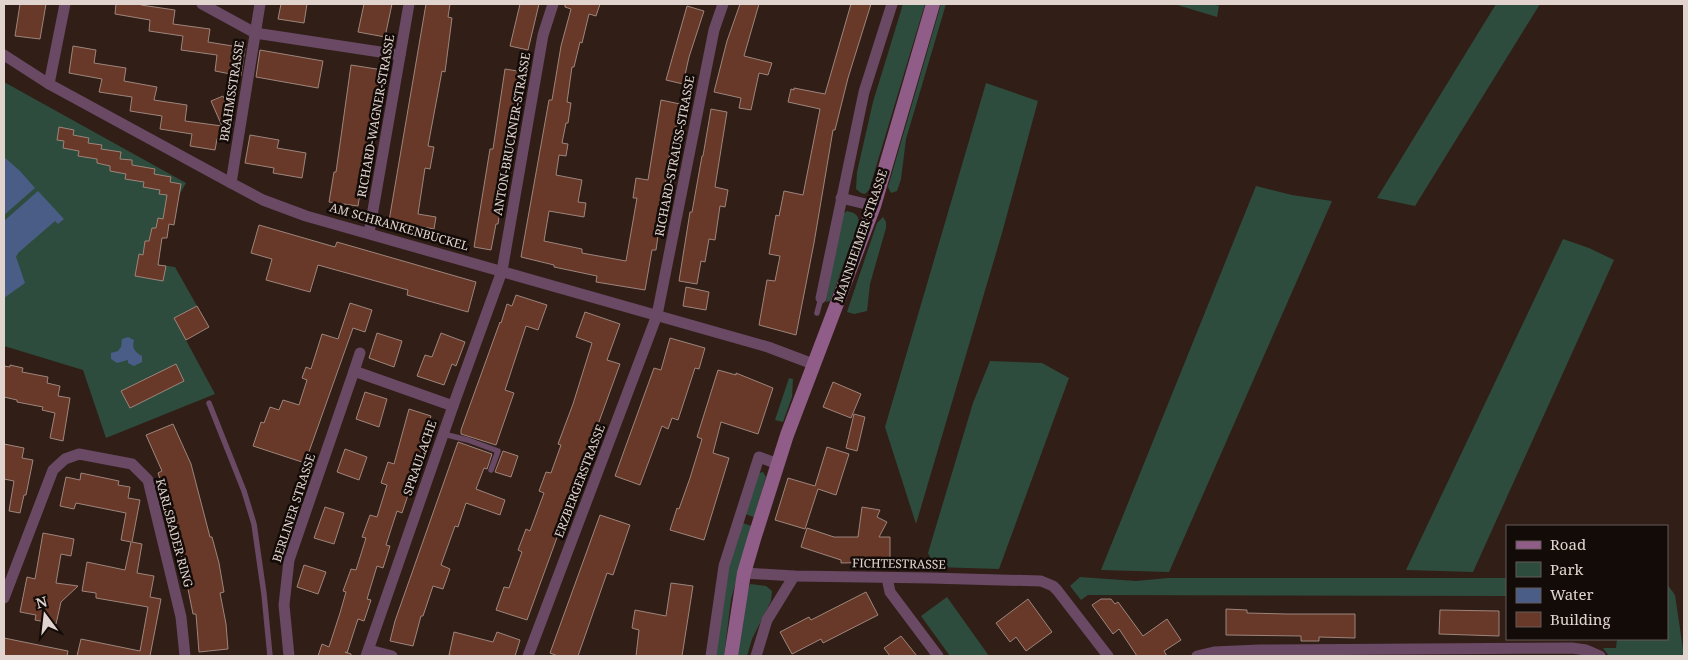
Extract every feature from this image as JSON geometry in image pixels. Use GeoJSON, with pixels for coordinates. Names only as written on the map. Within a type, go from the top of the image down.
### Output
{"type":"FeatureCollection","features":[{"type":"Feature","properties":{"kind":"main road","name":"MANNHEIMER STRASSE"},"geometry":{"type":"LineString","coordinates":[[731,656],[744,573],[778,464],[813,364],[874,206],[933,4]]}},
{"type":"Feature","properties":{"kind":"street"},"geometry":{"type":"LineString","coordinates":[[49,84],[65,4]]}},
{"type":"Feature","properties":{"kind":"street"},"geometry":{"type":"LineString","coordinates":[[202,4],[255,33],[400,55]]}},
{"type":"Feature","properties":{"kind":"street","name":"BRAHMSSTRASSE"},"geometry":{"type":"LineString","coordinates":[[231,184],[260,4]]}},
{"type":"Feature","properties":{"kind":"street","name":"RICHARD-WAGNER-STRASSE"},"geometry":{"type":"LineString","coordinates":[[369,233],[409,4]]}},
{"type":"Feature","properties":{"kind":"street","name":"ANTON-BRUCKNER-STRASSE"},"geometry":{"type":"LineString","coordinates":[[502,271],[543,35],[554,4]]}},
{"type":"Feature","properties":{"kind":"street","name":"RICHARD-STRAUSS-STRASSE"},"geometry":{"type":"LineString","coordinates":[[657,315],[714,30],[723,4]]}},
{"type":"Feature","properties":{"kind":"street"},"geometry":{"type":"LineString","coordinates":[[821,298],[864,92],[892,4]]}},
{"type":"Feature","properties":{"kind":"street","name":"AM SCHRANKENBUCKEL"},"geometry":{"type":"LineString","coordinates":[[4,55],[49,84],[231,184],[264,200],[306,216],[768,347],[813,364]]}},
{"type":"Feature","properties":{"kind":"street"},"geometry":{"type":"LineString","coordinates":[[841,198],[874,206]]}},
{"type":"Feature","properties":{"kind":"street","name":"SPRAULACHE"},"geometry":{"type":"LineString","coordinates":[[368,653],[452,406],[502,271]]}},
{"type":"Feature","properties":{"kind":"street","name":"ERZBERGERSTRASSE"},"geometry":{"type":"LineString","coordinates":[[528,656],[657,315]]}},
{"type":"Feature","properties":{"kind":"street","name":"BERLINER STRASSE"},"geometry":{"type":"LineString","coordinates":[[289,656],[284,605],[289,560],[360,353]]}},
{"type":"Feature","properties":{"kind":"street"},"geometry":{"type":"LineString","coordinates":[[354,372],[452,406]]}},
{"type":"Feature","properties":{"kind":"street","name":"KARLSBADER RING"},"geometry":{"type":"LineString","coordinates":[[4,598],[52,470],[65,458],[79,454],[132,464],[148,480],[181,617],[185,656]]}},
{"type":"Feature","properties":{"kind":"street"},"geometry":{"type":"LineString","coordinates":[[711,656],[724,566],[759,457],[778,464]]}},
{"type":"Feature","properties":{"kind":"street","name":"FICHTESTRASSE"},"geometry":{"type":"LineString","coordinates":[[744,573],[794,576],[1041,581],[1053,586],[1108,656]]}},
{"type":"Feature","properties":{"kind":"street"},"geometry":{"type":"LineString","coordinates":[[756,656],[768,620],[794,576]]}},
{"type":"Feature","properties":{"kind":"street"},"geometry":{"type":"LineString","coordinates":[[887,578],[890,592],[938,656]]}},
{"type":"Feature","properties":{"kind":"street"},"geometry":{"type":"LineString","coordinates":[[1197,656],[1214,652],[1428,653],[1572,648],[1586,650],[1600,656]]}},
{"type":"Feature","properties":{"kind":"street"},"geometry":{"type":"LineString","coordinates":[[368,653],[392,656]]}},
{"type":"Feature","properties":{"kind":"lane"},"geometry":{"type":"LineString","coordinates":[[817,314],[821,298]]}},
{"type":"Feature","properties":{"kind":"lane"},"geometry":{"type":"LineString","coordinates":[[209,403],[244,491],[254,524],[264,594],[270,656]]}},
{"type":"Feature","properties":{"kind":"lane"},"geometry":{"type":"LineString","coordinates":[[443,434],[468,440],[498,451],[491,470]]}},
{"type":"Feature","properties":{"kind":"green space"},"geometry":{"type":"Polygon","coordinates":[[[903,4],[925,4],[869,190],[865,194],[856,189],[857,172],[873,102],[903,4]]]}},
{"type":"Feature","properties":{"kind":"green space"},"geometry":{"type":"Polygon","coordinates":[[[941,4],[946,4],[906,139],[901,179],[897,191],[891,193],[888,187],[941,4]]]}},
{"type":"Feature","properties":{"kind":"green space"},"geometry":{"type":"Polygon","coordinates":[[[1174,4],[1213,4],[1219,6],[1217,17],[1174,4]]]}},
{"type":"Feature","properties":{"kind":"green space"},"geometry":{"type":"Polygon","coordinates":[[[1496,4],[1540,4],[1415,206],[1377,198],[1496,4]]]}},
{"type":"Feature","properties":{"kind":"green space"},"geometry":{"type":"Polygon","coordinates":[[[4,82],[186,183],[178,197],[174,225],[169,224],[167,238],[162,238],[160,252],[156,252],[154,264],[175,267],[197,306],[174,318],[215,394],[106,438],[83,370],[4,346],[4,82]]]}},
{"type":"Feature","properties":{"kind":"green space"},"geometry":{"type":"Polygon","coordinates":[[[986,83],[1038,101],[1002,233],[916,524],[885,427],[986,83]]]}},
{"type":"Feature","properties":{"kind":"green space"},"geometry":{"type":"Polygon","coordinates":[[[1256,186],[1292,195],[1332,201],[1169,572],[1101,570],[1256,186]]]}},
{"type":"Feature","properties":{"kind":"green space"},"geometry":{"type":"Polygon","coordinates":[[[847,211],[856,214],[859,223],[830,301],[826,302],[840,221],[843,214],[847,211]]]}},
{"type":"Feature","properties":{"kind":"green space"},"geometry":{"type":"Polygon","coordinates":[[[883,217],[886,222],[886,228],[870,284],[867,311],[854,314],[847,312],[877,223],[883,217]]]}},
{"type":"Feature","properties":{"kind":"green space"},"geometry":{"type":"Polygon","coordinates":[[[1563,239],[1589,248],[1614,260],[1473,572],[1406,570],[1563,239]]]}},
{"type":"Feature","properties":{"kind":"green space"},"geometry":{"type":"Polygon","coordinates":[[[990,361],[1042,363],[1069,378],[999,569],[935,567],[928,553],[973,403],[990,361]]]}},
{"type":"Feature","properties":{"kind":"green space"},"geometry":{"type":"Polygon","coordinates":[[[789,378],[793,379],[792,397],[783,422],[775,420],[789,378]]]}},
{"type":"Feature","properties":{"kind":"green space"},"geometry":{"type":"Polygon","coordinates":[[[763,472],[766,477],[754,517],[745,514],[759,473],[763,472]]]}},
{"type":"Feature","properties":{"kind":"green space"},"geometry":{"type":"Polygon","coordinates":[[[742,523],[752,526],[731,599],[724,656],[715,656],[727,571],[742,523]]]}},
{"type":"Feature","properties":{"kind":"green space"},"geometry":{"type":"Polygon","coordinates":[[[1080,577],[1136,581],[1168,578],[1506,578],[1506,596],[1088,595],[1081,600],[1070,586],[1080,577]]]}},
{"type":"Feature","properties":{"kind":"green space"},"geometry":{"type":"Polygon","coordinates":[[[750,584],[766,586],[772,591],[771,601],[752,639],[747,656],[737,656],[745,601],[750,584]]]}},
{"type":"Feature","properties":{"kind":"green space"},"geometry":{"type":"Polygon","coordinates":[[[1668,585],[1675,595],[1684,656],[1609,656],[1603,648],[1616,648],[1617,640],[1668,640],[1668,585]]]}},
{"type":"Feature","properties":{"kind":"green space"},"geometry":{"type":"Polygon","coordinates":[[[947,597],[989,656],[950,656],[921,616],[947,597]]]}},
{"type":"Feature","properties":{"kind":"water"},"geometry":{"type":"Polygon","coordinates":[[[4,157],[35,188],[4,215],[4,157]]]}},
{"type":"Feature","properties":{"kind":"water"},"geometry":{"type":"Polygon","coordinates":[[[38,191],[64,219],[58,224],[55,221],[18,253],[16,257],[25,283],[4,298],[4,221],[38,191]]]}},
{"type":"Feature","properties":{"kind":"water"},"geometry":{"type":"Polygon","coordinates":[[[128,337],[134,340],[134,350],[142,356],[142,362],[134,366],[128,363],[128,360],[117,363],[111,359],[111,353],[118,351],[121,347],[122,339],[128,337]]]}},
{"type":"Feature","properties":{"kind":"building"},"geometry":{"type":"Polygon","coordinates":[[[20,4],[46,4],[40,39],[15,36],[20,4]]]}},
{"type":"Feature","properties":{"kind":"building"},"geometry":{"type":"Polygon","coordinates":[[[116,4],[141,4],[175,10],[173,24],[210,29],[208,42],[245,48],[241,76],[215,71],[217,55],[181,50],[183,36],[149,31],[150,20],[115,14],[116,4]]]}},
{"type":"Feature","properties":{"kind":"building"},"geometry":{"type":"Polygon","coordinates":[[[281,4],[307,4],[304,23],[278,19],[281,4]]]}},
{"type":"Feature","properties":{"kind":"building"},"geometry":{"type":"Polygon","coordinates":[[[364,4],[392,4],[385,37],[358,32],[364,4]]]}},
{"type":"Feature","properties":{"kind":"building"},"geometry":{"type":"Polygon","coordinates":[[[426,4],[450,4],[448,17],[452,18],[445,72],[442,71],[428,146],[434,147],[430,169],[425,168],[418,214],[436,217],[434,229],[389,221],[426,4]]]}},
{"type":"Feature","properties":{"kind":"building"},"geometry":{"type":"Polygon","coordinates":[[[520,4],[539,4],[528,50],[510,46],[520,4]]]}},
{"type":"Feature","properties":{"kind":"building"},"geometry":{"type":"Polygon","coordinates":[[[565,4],[600,4],[596,16],[589,14],[582,43],[580,42],[574,67],[572,67],[567,102],[571,103],[562,143],[568,144],[566,156],[559,155],[556,175],[582,180],[578,202],[586,203],[584,217],[549,211],[544,241],[582,249],[582,253],[626,261],[637,198],[633,198],[636,178],[648,180],[661,100],[680,104],[673,145],[671,144],[656,250],[652,250],[645,290],[596,282],[597,276],[554,267],[554,265],[521,257],[549,100],[552,100],[561,46],[571,9],[565,7],[565,4]]]}},
{"type":"Feature","properties":{"kind":"building"},"geometry":{"type":"Polygon","coordinates":[[[740,4],[759,4],[744,56],[772,63],[768,75],[759,73],[751,110],[739,108],[741,98],[714,92],[727,41],[740,4]]]}},
{"type":"Feature","properties":{"kind":"building"},"geometry":{"type":"Polygon","coordinates":[[[851,4],[871,4],[848,78],[835,130],[833,130],[796,335],[759,325],[767,280],[775,281],[780,256],[769,254],[776,215],[779,216],[784,191],[803,195],[820,109],[788,102],[791,89],[794,90],[794,88],[825,94],[851,4]]]}},
{"type":"Feature","properties":{"kind":"building"},"geometry":{"type":"Polygon","coordinates":[[[687,6],[704,11],[689,57],[683,84],[666,80],[687,6]]]}},
{"type":"Feature","properties":{"kind":"building"},"geometry":{"type":"Polygon","coordinates":[[[73,46],[96,50],[94,63],[126,68],[124,81],[157,87],[154,100],[187,105],[185,121],[222,126],[211,101],[223,96],[226,104],[229,102],[234,116],[231,117],[233,122],[231,133],[217,139],[215,150],[190,146],[192,134],[160,129],[162,116],[130,111],[132,97],[99,92],[102,79],[69,73],[73,46]]]}},
{"type":"Feature","properties":{"kind":"building"},"geometry":{"type":"Polygon","coordinates":[[[260,50],[323,61],[318,88],[256,77],[260,50]]]}},
{"type":"Feature","properties":{"kind":"building"},"geometry":{"type":"Polygon","coordinates":[[[351,65],[383,70],[372,130],[370,130],[358,206],[329,202],[334,172],[336,172],[351,65]]]}},
{"type":"Feature","properties":{"kind":"building"},"geometry":{"type":"Polygon","coordinates":[[[505,69],[524,72],[498,224],[496,224],[491,250],[474,247],[490,149],[493,149],[505,69]]]}},
{"type":"Feature","properties":{"kind":"building"},"geometry":{"type":"Polygon","coordinates":[[[711,109],[727,112],[715,187],[728,190],[725,207],[720,206],[715,240],[709,239],[705,262],[701,261],[697,284],[679,281],[690,212],[692,212],[711,109]]]}},
{"type":"Feature","properties":{"kind":"building"},"geometry":{"type":"Polygon","coordinates":[[[59,127],[74,130],[73,135],[89,138],[88,143],[102,145],[101,149],[121,152],[120,159],[132,160],[132,165],[155,169],[154,174],[171,177],[170,182],[181,184],[174,225],[169,224],[167,238],[162,238],[158,265],[166,266],[163,281],[135,276],[139,254],[143,255],[145,241],[149,241],[152,228],[156,228],[158,218],[163,219],[167,195],[159,194],[160,190],[143,187],[144,182],[125,179],[126,174],[110,171],[110,166],[97,163],[97,159],[78,156],[79,151],[63,148],[64,141],[57,140],[59,127]]]}},
{"type":"Feature","properties":{"kind":"building"},"geometry":{"type":"Polygon","coordinates":[[[250,135],[279,140],[277,148],[306,153],[302,178],[273,173],[274,168],[245,163],[250,135]]]}},
{"type":"Feature","properties":{"kind":"building"},"geometry":{"type":"Polygon","coordinates":[[[259,225],[335,247],[337,242],[476,282],[468,312],[407,295],[408,290],[318,265],[310,292],[266,280],[272,259],[251,253],[259,225]]]}},
{"type":"Feature","properties":{"kind":"building"},"geometry":{"type":"Polygon","coordinates":[[[686,287],[709,292],[706,310],[683,306],[686,287]]]}},
{"type":"Feature","properties":{"kind":"building"},"geometry":{"type":"Polygon","coordinates":[[[516,295],[547,305],[538,330],[526,326],[505,390],[514,393],[496,445],[461,434],[461,430],[507,304],[512,306],[516,295]]]}},
{"type":"Feature","properties":{"kind":"building"},"geometry":{"type":"Polygon","coordinates":[[[350,303],[372,310],[365,332],[353,328],[305,463],[253,446],[261,422],[264,423],[270,407],[279,410],[283,400],[299,405],[307,380],[302,378],[306,367],[311,369],[322,334],[338,339],[350,303]]]}},
{"type":"Feature","properties":{"kind":"building"},"geometry":{"type":"Polygon","coordinates":[[[197,306],[209,327],[186,340],[174,318],[197,306]]]}},
{"type":"Feature","properties":{"kind":"building"},"geometry":{"type":"Polygon","coordinates":[[[585,312],[620,324],[607,360],[620,364],[527,620],[496,610],[504,587],[509,588],[522,552],[518,550],[526,529],[530,531],[544,493],[539,491],[546,472],[551,473],[561,445],[558,444],[592,343],[576,337],[585,312]]]}},
{"type":"Feature","properties":{"kind":"building"},"geometry":{"type":"Polygon","coordinates":[[[377,333],[402,341],[394,367],[369,358],[377,333]]]}},
{"type":"Feature","properties":{"kind":"building"},"geometry":{"type":"Polygon","coordinates":[[[441,333],[465,342],[456,366],[452,364],[444,385],[417,376],[425,355],[432,357],[441,333]]]}},
{"type":"Feature","properties":{"kind":"building"},"geometry":{"type":"Polygon","coordinates":[[[670,338],[705,348],[699,369],[695,368],[678,420],[672,418],[668,429],[662,426],[640,485],[615,476],[654,368],[661,370],[670,338]]]}},
{"type":"Feature","properties":{"kind":"building"},"geometry":{"type":"Polygon","coordinates":[[[176,364],[184,381],[130,408],[121,391],[176,364]]]}},
{"type":"Feature","properties":{"kind":"building"},"geometry":{"type":"Polygon","coordinates":[[[10,365],[23,368],[22,372],[48,377],[47,383],[60,386],[58,396],[70,398],[63,441],[50,438],[55,413],[42,410],[43,407],[17,402],[17,400],[4,397],[4,366],[10,367],[10,365]]]}},
{"type":"Feature","properties":{"kind":"building"},"geometry":{"type":"Polygon","coordinates":[[[718,370],[736,375],[736,373],[773,388],[758,434],[721,422],[713,453],[729,458],[704,540],[670,530],[690,478],[702,439],[697,437],[718,370]]]}},
{"type":"Feature","properties":{"kind":"building"},"geometry":{"type":"Polygon","coordinates":[[[833,382],[861,394],[851,418],[823,407],[833,382]]]}},
{"type":"Feature","properties":{"kind":"building"},"geometry":{"type":"Polygon","coordinates":[[[365,392],[387,399],[379,427],[356,419],[365,392]]]}},
{"type":"Feature","properties":{"kind":"building"},"geometry":{"type":"Polygon","coordinates":[[[409,409],[431,416],[424,437],[428,438],[422,458],[416,456],[405,491],[409,492],[402,513],[397,511],[386,545],[390,546],[383,568],[377,566],[367,599],[371,600],[364,621],[358,619],[347,653],[351,654],[351,656],[318,656],[322,644],[329,647],[346,592],[343,591],[351,569],[356,570],[366,538],[362,537],[370,515],[377,517],[387,485],[381,483],[388,462],[394,464],[409,409]]]}},
{"type":"Feature","properties":{"kind":"building"},"geometry":{"type":"Polygon","coordinates":[[[854,414],[865,417],[857,451],[846,448],[854,414]]]}},
{"type":"Feature","properties":{"kind":"building"},"geometry":{"type":"Polygon","coordinates":[[[173,424],[191,464],[210,537],[212,537],[219,563],[224,592],[220,593],[226,624],[228,649],[199,652],[196,614],[193,614],[187,584],[189,584],[170,509],[158,473],[162,471],[146,435],[173,424]]]}},
{"type":"Feature","properties":{"kind":"building"},"geometry":{"type":"Polygon","coordinates":[[[458,442],[492,454],[487,469],[484,468],[476,489],[505,500],[500,515],[466,503],[458,527],[455,526],[441,565],[450,569],[443,589],[433,586],[423,616],[421,616],[413,646],[390,641],[395,621],[458,442]]]}},
{"type":"Feature","properties":{"kind":"building"},"geometry":{"type":"Polygon","coordinates":[[[4,444],[24,448],[22,458],[33,460],[26,495],[24,495],[20,513],[9,511],[14,481],[4,479],[4,444]]]}},
{"type":"Feature","properties":{"kind":"building"},"geometry":{"type":"Polygon","coordinates":[[[827,447],[849,454],[836,495],[818,489],[805,529],[775,520],[788,478],[815,486],[827,447]]]}},
{"type":"Feature","properties":{"kind":"building"},"geometry":{"type":"Polygon","coordinates":[[[345,449],[367,457],[359,480],[337,472],[345,449]]]}},
{"type":"Feature","properties":{"kind":"building"},"geometry":{"type":"Polygon","coordinates":[[[503,451],[518,456],[511,477],[495,472],[503,451]]]}},
{"type":"Feature","properties":{"kind":"building"},"geometry":{"type":"Polygon","coordinates":[[[81,473],[119,481],[118,485],[130,487],[128,498],[140,500],[132,542],[142,544],[137,573],[154,576],[150,597],[161,599],[150,656],[77,656],[81,639],[140,651],[148,607],[96,598],[96,593],[82,591],[87,562],[125,570],[131,542],[121,540],[126,513],[76,503],[74,509],[60,506],[66,477],[80,480],[81,473]]]}},
{"type":"Feature","properties":{"kind":"building"},"geometry":{"type":"Polygon","coordinates":[[[325,507],[344,513],[334,544],[314,538],[325,507]]]}},
{"type":"Feature","properties":{"kind":"building"},"geometry":{"type":"Polygon","coordinates":[[[862,507],[880,510],[877,517],[887,522],[879,537],[890,537],[890,562],[841,563],[841,560],[801,547],[807,528],[834,537],[858,537],[862,507]]]}},
{"type":"Feature","properties":{"kind":"building"},"geometry":{"type":"Polygon","coordinates":[[[600,515],[630,525],[613,575],[607,573],[578,656],[558,656],[550,653],[600,515]]]}},
{"type":"Feature","properties":{"kind":"building"},"geometry":{"type":"Polygon","coordinates":[[[43,533],[74,539],[71,556],[61,554],[56,583],[78,586],[61,602],[56,624],[35,620],[36,615],[20,612],[27,577],[35,579],[43,533]]]}},
{"type":"Feature","properties":{"kind":"building"},"geometry":{"type":"Polygon","coordinates":[[[304,565],[326,572],[318,594],[297,587],[304,565]]]}},
{"type":"Feature","properties":{"kind":"building"},"geometry":{"type":"Polygon","coordinates":[[[671,583],[693,586],[682,656],[636,656],[639,630],[632,628],[635,610],[666,616],[671,583]]]}},
{"type":"Feature","properties":{"kind":"building"},"geometry":{"type":"Polygon","coordinates":[[[866,592],[878,615],[823,643],[821,639],[792,654],[780,632],[809,617],[811,620],[866,592]]]}},
{"type":"Feature","properties":{"kind":"building"},"geometry":{"type":"Polygon","coordinates":[[[1028,599],[1052,632],[1026,651],[1016,637],[1010,642],[996,623],[1028,599]]]}},
{"type":"Feature","properties":{"kind":"building"},"geometry":{"type":"Polygon","coordinates":[[[1101,599],[1111,599],[1115,604],[1118,602],[1143,636],[1167,619],[1181,640],[1164,651],[1167,656],[1137,656],[1119,629],[1113,634],[1092,605],[1101,599]]]}},
{"type":"Feature","properties":{"kind":"building"},"geometry":{"type":"Polygon","coordinates":[[[1226,609],[1247,610],[1247,613],[1355,614],[1355,638],[1319,637],[1319,641],[1301,641],[1301,636],[1226,635],[1226,609]]]}},
{"type":"Feature","properties":{"kind":"building"},"geometry":{"type":"Polygon","coordinates":[[[1440,610],[1499,611],[1499,636],[1439,634],[1440,610]]]}},
{"type":"Feature","properties":{"kind":"building"},"geometry":{"type":"Polygon","coordinates":[[[454,632],[493,642],[497,632],[520,640],[515,656],[455,656],[449,655],[454,632]]]}},
{"type":"Feature","properties":{"kind":"building"},"geometry":{"type":"Polygon","coordinates":[[[901,636],[917,656],[890,656],[884,648],[901,636]]]}},
{"type":"Feature","properties":{"kind":"building"},"geometry":{"type":"Polygon","coordinates":[[[4,638],[68,651],[67,656],[4,656],[4,638]]]}}]}
